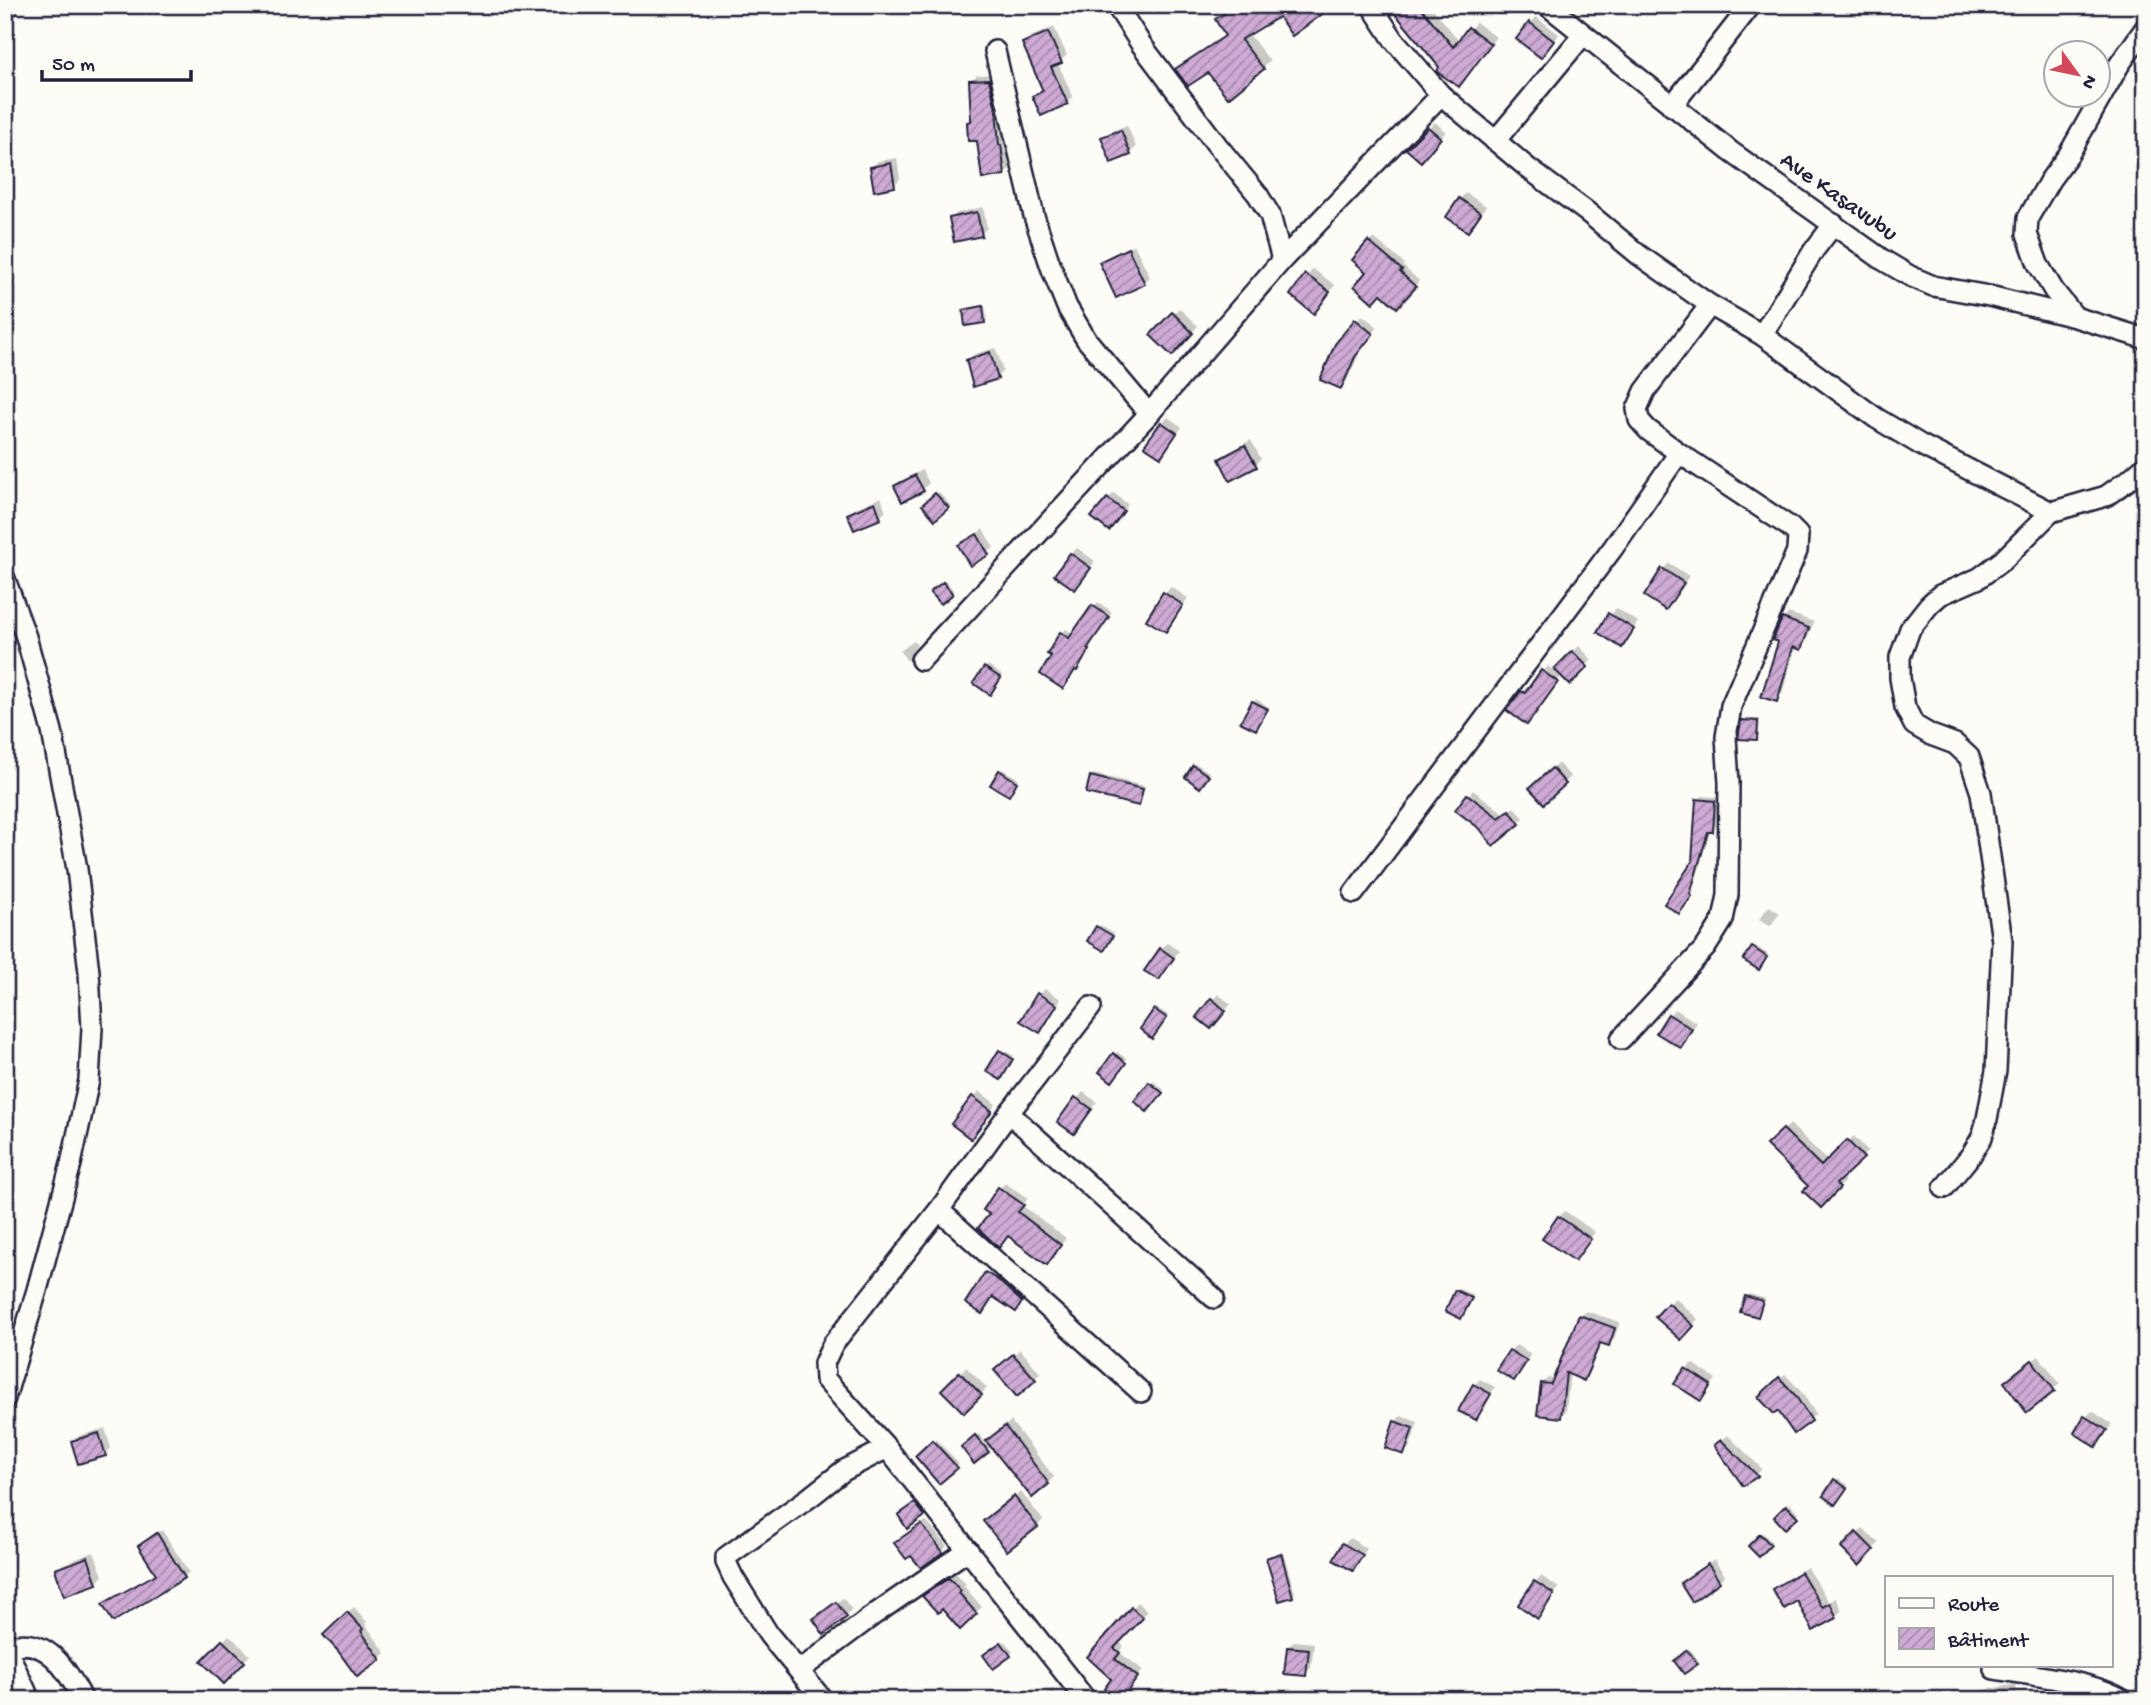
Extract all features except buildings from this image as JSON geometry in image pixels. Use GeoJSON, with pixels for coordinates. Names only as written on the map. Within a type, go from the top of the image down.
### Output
{"type":"FeatureCollection","features":[{"type":"Feature","properties":{"kind":"main road"},"geometry":{"type":"LineString","coordinates":[[5,1656],[25,1700]]}},
{"type":"Feature","properties":{"kind":"street"},"geometry":{"type":"LineString","coordinates":[[1116,5],[1141,44],[1258,195],[1270,215],[1282,260]]}},
{"type":"Feature","properties":{"kind":"street"},"geometry":{"type":"LineString","coordinates":[[1371,5],[1394,40],[1441,94],[1495,141],[1639,255],[1710,305],[1762,335],[1876,418],[1921,445],[2051,512]]}},
{"type":"Feature","properties":{"kind":"street","name":"Ave Kasavubu"},"geometry":{"type":"LineString","coordinates":[[1547,5],[1730,151],[1909,276],[1933,286],[1989,296],[2075,317],[2146,339]]}},
{"type":"Feature","properties":{"kind":"street"},"geometry":{"type":"LineString","coordinates":[[1672,106],[1751,5]]}},
{"type":"Feature","properties":{"kind":"street"},"geometry":{"type":"LineString","coordinates":[[2075,317],[2054,291],[2038,264],[2027,234],[2028,218],[2069,154],[2119,65],[2146,27]]}},
{"type":"Feature","properties":{"kind":"street"},"geometry":{"type":"LineString","coordinates":[[1495,141],[1583,36]]}},
{"type":"Feature","properties":{"kind":"street"},"geometry":{"type":"LineString","coordinates":[[995,51],[1034,216],[1067,307],[1086,339],[1149,414]]}},
{"type":"Feature","properties":{"kind":"street"},"geometry":{"type":"LineString","coordinates":[[921,660],[1149,414],[1282,260],[1441,94]]}},
{"type":"Feature","properties":{"kind":"street"},"geometry":{"type":"LineString","coordinates":[[1762,335],[1814,250],[1834,225]]}},
{"type":"Feature","properties":{"kind":"street"},"geometry":{"type":"LineString","coordinates":[[1621,1039],[1706,947],[1723,920],[1728,895],[1727,737],[1731,706],[1798,544],[1798,535],[1790,527],[1679,453],[1639,420],[1637,409],[1645,391],[1710,305]]}},
{"type":"Feature","properties":{"kind":"street"},"geometry":{"type":"LineString","coordinates":[[1354,893],[1613,548],[1679,453]]}},
{"type":"Feature","properties":{"kind":"street"},"geometry":{"type":"LineString","coordinates":[[1944,1188],[1971,1155],[1982,1137],[1987,1119],[1996,1071],[2002,941],[1981,793],[1969,757],[1955,744],[1914,725],[1905,707],[1900,657],[1910,629],[1940,595],[1979,578],[2003,560],[2051,512],[2106,496],[2146,465]]}},
{"type":"Feature","properties":{"kind":"street"},"geometry":{"type":"LineString","coordinates":[[5,579],[26,637],[52,731],[77,869],[89,972],[92,1028],[89,1080],[71,1164],[5,1398]]}},
{"type":"Feature","properties":{"kind":"street"},"geometry":{"type":"LineString","coordinates":[[1086,1700],[887,1448],[825,1378],[824,1363],[833,1344],[939,1210],[1091,1007]]}},
{"type":"Feature","properties":{"kind":"street"},"geometry":{"type":"LineString","coordinates":[[1009,1114],[1214,1298]]}},
{"type":"Feature","properties":{"kind":"street"},"geometry":{"type":"LineString","coordinates":[[939,1210],[1141,1392]]}},
{"type":"Feature","properties":{"kind":"street"},"geometry":{"type":"LineString","coordinates":[[823,1700],[769,1635],[733,1577],[726,1557],[844,1471],[887,1448]]}},
{"type":"Feature","properties":{"kind":"street"},"geometry":{"type":"LineString","coordinates":[[800,1670],[968,1550]]}},
{"type":"Feature","properties":{"kind":"street"},"geometry":{"type":"LineString","coordinates":[[5,1648],[14,1645],[44,1650],[68,1672],[83,1700]]}},
{"type":"Feature","properties":{"kind":"street"},"geometry":{"type":"LineString","coordinates":[[1994,1668],[2066,1681],[2115,1694],[2123,1700]]}}]}
